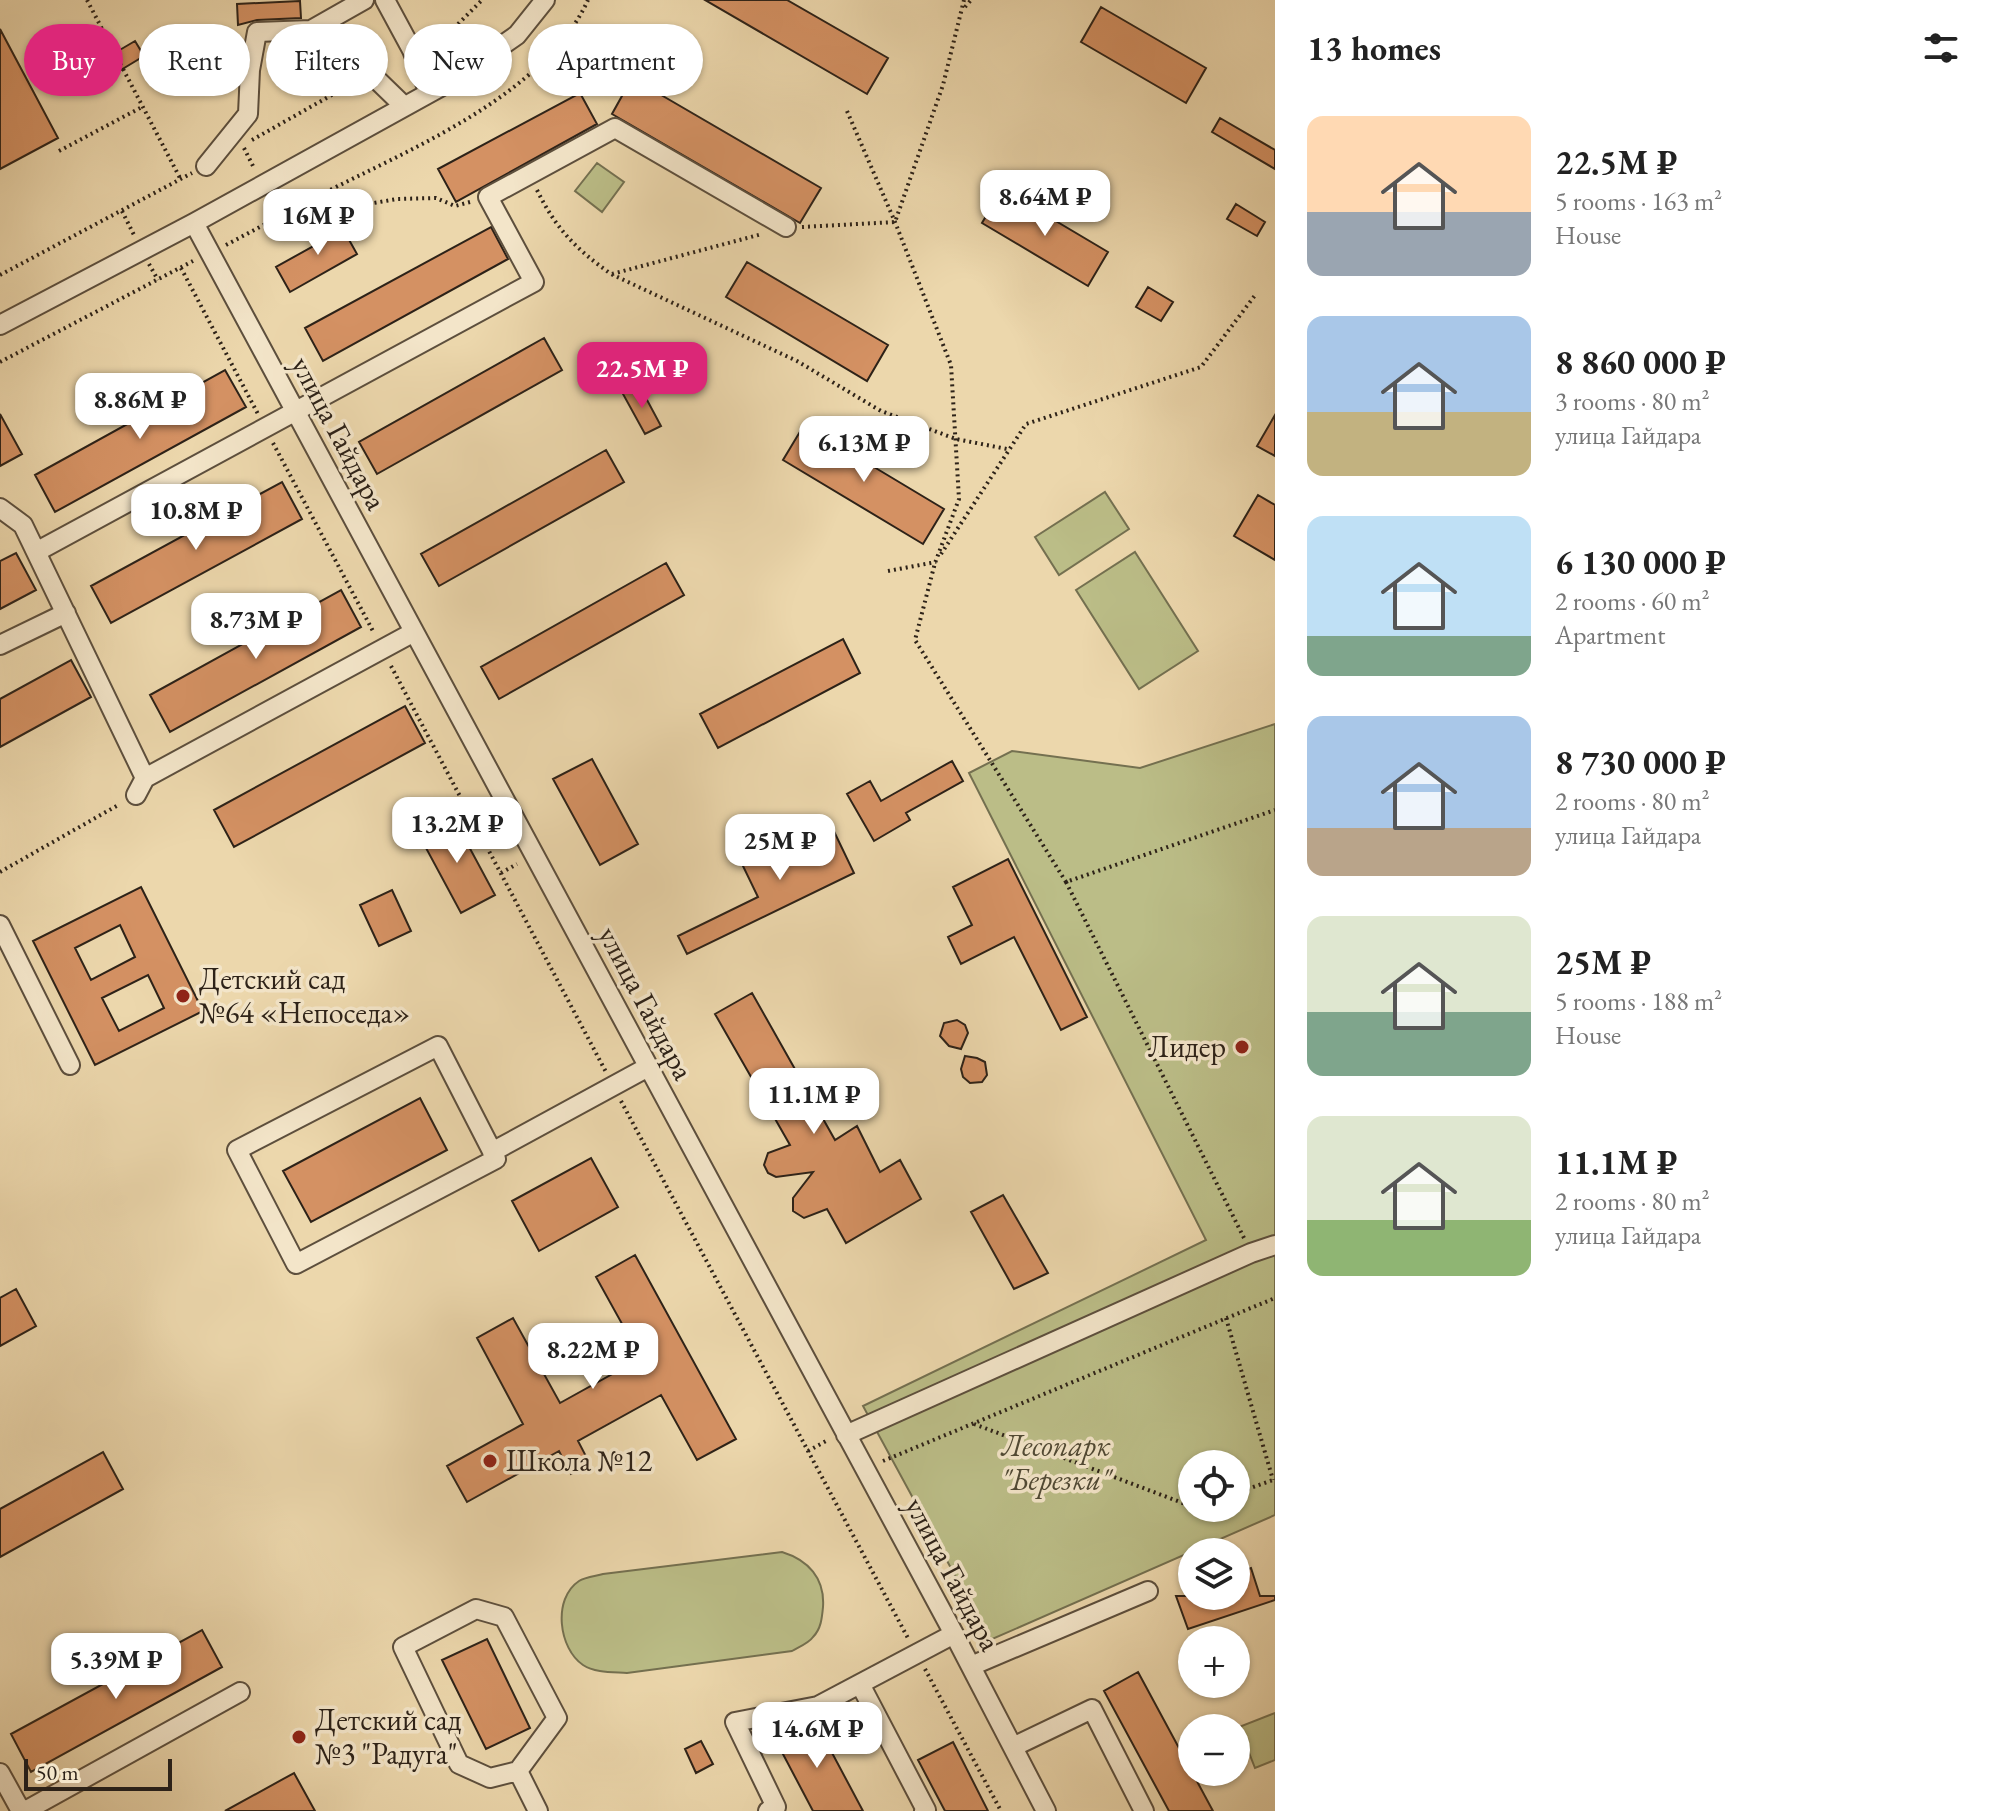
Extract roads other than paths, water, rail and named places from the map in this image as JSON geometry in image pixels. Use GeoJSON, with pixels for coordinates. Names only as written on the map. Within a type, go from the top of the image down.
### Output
{"type":"FeatureCollection","features":[{"type":"Feature","properties":{"kind":"street"},"geometry":{"type":"LineString","coordinates":[[322,24],[364,0]]}},
{"type":"Feature","properties":{"kind":"street"},"geometry":{"type":"LineString","coordinates":[[385,0],[404,35]]}},
{"type":"Feature","properties":{"kind":"street"},"geometry":{"type":"LineString","coordinates":[[512,38],[545,0]]}},
{"type":"Feature","properties":{"kind":"street"},"geometry":{"type":"LineString","coordinates":[[206,166],[248,114],[250,70],[257,32],[266,32]]}},
{"type":"Feature","properties":{"kind":"street"},"geometry":{"type":"LineString","coordinates":[[388,90],[404,106]]}},
{"type":"Feature","properties":{"kind":"street"},"geometry":{"type":"LineString","coordinates":[[0,325],[194,223],[423,96]]}},
{"type":"Feature","properties":{"kind":"street"},"geometry":{"type":"LineString","coordinates":[[36,552],[534,282],[488,197],[615,128],[786,227]]}},
{"type":"Feature","properties":{"kind":"street","name":"улица Гайдара"},"geometry":{"type":"LineString","coordinates":[[194,223],[954,1634],[1046,1811]]}},
{"type":"Feature","properties":{"kind":"street"},"geometry":{"type":"LineString","coordinates":[[0,508],[23,525],[145,778]]}},
{"type":"Feature","properties":{"kind":"street"},"geometry":{"type":"LineString","coordinates":[[0,645],[66,613]]}},
{"type":"Feature","properties":{"kind":"street"},"geometry":{"type":"LineString","coordinates":[[136,795],[145,778],[414,632]]}},
{"type":"Feature","properties":{"kind":"street"},"geometry":{"type":"LineString","coordinates":[[0,925],[70,1065]]}},
{"type":"Feature","properties":{"kind":"street"},"geometry":{"type":"LineString","coordinates":[[438,1046],[492,1152],[496,1159],[296,1264],[237,1150],[438,1046]]}},
{"type":"Feature","properties":{"kind":"street"},"geometry":{"type":"LineString","coordinates":[[492,1152],[648,1067]]}},
{"type":"Feature","properties":{"kind":"street"},"geometry":{"type":"LineString","coordinates":[[846,1435],[1251,1253],[1275,1245]]}},
{"type":"Feature","properties":{"kind":"street"},"geometry":{"type":"LineString","coordinates":[[971,1666],[1148,1591]]}},
{"type":"Feature","properties":{"kind":"street"},"geometry":{"type":"LineString","coordinates":[[476,1609],[504,1617],[557,1718],[518,1771],[490,1778],[459,1764],[403,1647],[476,1609]]}},
{"type":"Feature","properties":{"kind":"street"},"geometry":{"type":"LineString","coordinates":[[768,1811],[776,1807],[735,1722],[818,1706],[954,1634]]}},
{"type":"Feature","properties":{"kind":"street"},"geometry":{"type":"LineString","coordinates":[[860,1684],[924,1811]]}},
{"type":"Feature","properties":{"kind":"street"},"geometry":{"type":"LineString","coordinates":[[0,1773],[23,1811],[240,1692]]}},
{"type":"Feature","properties":{"kind":"street"},"geometry":{"type":"LineString","coordinates":[[1013,1747],[1092,1709],[1144,1811]]}},
{"type":"Feature","properties":{"kind":"street"},"geometry":{"type":"LineString","coordinates":[[518,1771],[538,1811]]}},
{"type":"Feature","properties":{"kind":"place","name":"Детский сад №64 «Непоседа»"},"geometry":{"type":"Point","coordinates":[183,996]}},
{"type":"Feature","properties":{"kind":"place","name":"Лидер"},"geometry":{"type":"Point","coordinates":[1242,1047]}},
{"type":"Feature","properties":{"kind":"place","name":"Школа №12"},"geometry":{"type":"Point","coordinates":[490,1461]}},
{"type":"Feature","properties":{"kind":"place","name":"Детский сад №3 \"Радуга\""},"geometry":{"type":"Point","coordinates":[299,1737]}},
{"type":"Feature","properties":{"kind":"park label","name":"Лесопарк \"Березки\""},"geometry":{"type":"Point","coordinates":[1056,1463]}}]}
